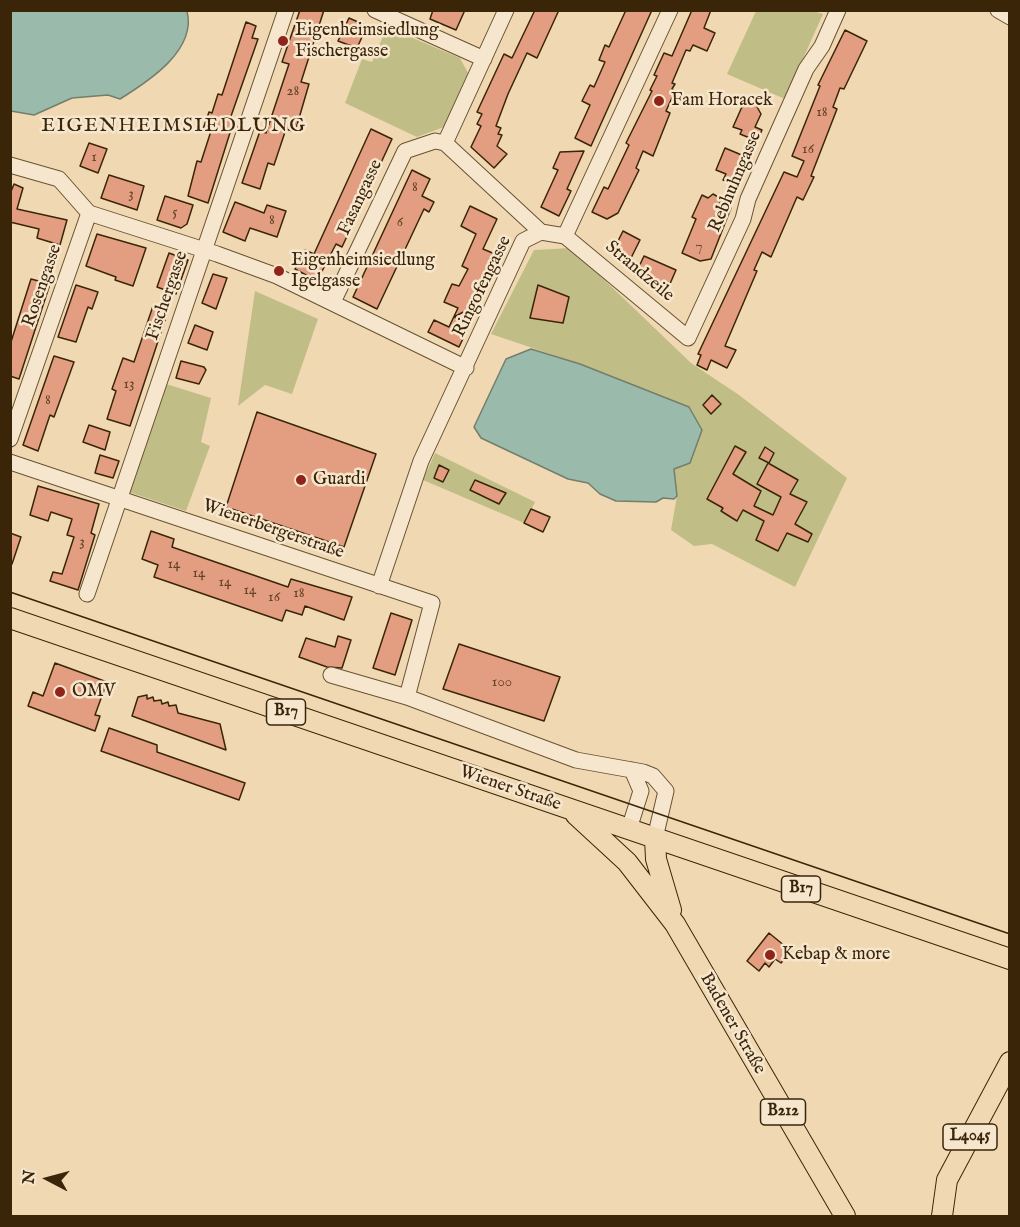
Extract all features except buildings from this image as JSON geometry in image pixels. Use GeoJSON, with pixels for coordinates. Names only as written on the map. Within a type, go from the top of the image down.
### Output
{"type":"FeatureCollection","features":[{"type":"Feature","properties":{"kind":"main road","name":"Wiener Straße"},"geometry":{"type":"LineString","coordinates":[[10,618],[1010,959]]}},
{"type":"Feature","properties":{"kind":"main road","name":"B212"},"geometry":{"type":"LineString","coordinates":[[569,809],[627,862],[675,924]]}},
{"type":"Feature","properties":{"kind":"main road","name":"B212"},"geometry":{"type":"LineString","coordinates":[[655,838],[656,859],[675,924]]}},
{"type":"Feature","properties":{"kind":"main road","name":"Badener Straße"},"geometry":{"type":"LineString","coordinates":[[675,924],[845,1216]]}},
{"type":"Feature","properties":{"kind":"main road","name":"L4045"},"geometry":{"type":"LineString","coordinates":[[942,1216],[947,1180],[1010,1062]]}},
{"type":"Feature","properties":{"kind":"street","name":"Fischergasse"},"geometry":{"type":"LineString","coordinates":[[87,594],[286,10]]}},
{"type":"Feature","properties":{"kind":"street"},"geometry":{"type":"LineString","coordinates":[[375,10],[484,59]]}},
{"type":"Feature","properties":{"kind":"street"},"geometry":{"type":"LineString","coordinates":[[506,10],[445,143],[541,232]]}},
{"type":"Feature","properties":{"kind":"street"},"geometry":{"type":"LineString","coordinates":[[565,236],[669,10]]}},
{"type":"Feature","properties":{"kind":"street","name":"Rebhuhngasse"},"geometry":{"type":"LineString","coordinates":[[688,338],[743,219],[748,199],[806,69],[822,46],[838,10]]}},
{"type":"Feature","properties":{"kind":"street"},"geometry":{"type":"LineString","coordinates":[[999,10],[1010,17]]}},
{"type":"Feature","properties":{"kind":"street","name":"Fasangasse"},"geometry":{"type":"LineString","coordinates":[[333,302],[405,151],[435,141],[445,143]]}},
{"type":"Feature","properties":{"kind":"street"},"geometry":{"type":"LineString","coordinates":[[10,165],[59,179],[88,213],[277,276],[466,368]]}},
{"type":"Feature","properties":{"kind":"street","name":"Rosengasse"},"geometry":{"type":"LineString","coordinates":[[10,439],[88,213]]}},
{"type":"Feature","properties":{"kind":"street","name":"Ringofengasse"},"geometry":{"type":"LineString","coordinates":[[379,586],[421,461],[523,241],[541,232],[565,236]]}},
{"type":"Feature","properties":{"kind":"street","name":"Strandzeile"},"geometry":{"type":"LineString","coordinates":[[565,236],[688,338]]}},
{"type":"Feature","properties":{"kind":"street","name":"Wienerbergerstraße"},"geometry":{"type":"LineString","coordinates":[[10,462],[432,603],[407,697]]}},
{"type":"Feature","properties":{"kind":"street"},"geometry":{"type":"LineString","coordinates":[[331,675],[407,697],[576,760],[653,776],[664,785],[666,791],[655,838]]}},
{"type":"Feature","properties":{"kind":"street"},"geometry":{"type":"LineString","coordinates":[[630,830],[641,792],[632,770]]}},
{"type":"Feature","properties":{"kind":"shaded area"},"geometry":{"type":"Polygon","coordinates":[[[10,11],[187,11],[188,25],[185,39],[168,63],[157,74],[120,99],[108,95],[72,98],[34,115],[11,111],[10,11]]]}},
{"type":"Feature","properties":{"kind":"shaded area"},"geometry":{"type":"Polygon","coordinates":[[[756,11],[813,11],[823,14],[785,99],[727,74],[756,11]]]}},
{"type":"Feature","properties":{"kind":"shaded area"},"geometry":{"type":"Polygon","coordinates":[[[387,27],[460,58],[468,73],[444,127],[417,137],[345,103],[362,59],[372,62],[387,27]]]}},
{"type":"Feature","properties":{"kind":"shaded area"},"geometry":{"type":"Polygon","coordinates":[[[571,248],[691,363],[739,395],[847,478],[795,587],[712,544],[694,546],[671,530],[677,496],[674,469],[678,466],[689,407],[580,364],[491,334],[534,250],[571,248]]]}},
{"type":"Feature","properties":{"kind":"shaded area"},"geometry":{"type":"Polygon","coordinates":[[[255,291],[318,319],[292,394],[265,385],[238,406],[255,291]]]}},
{"type":"Feature","properties":{"kind":"shaded area"},"geometry":{"type":"Polygon","coordinates":[[[531,349],[580,364],[689,407],[702,430],[690,463],[674,469],[677,496],[674,499],[663,498],[656,502],[616,501],[600,494],[588,483],[568,479],[481,438],[474,427],[506,359],[531,349]]]}},
{"type":"Feature","properties":{"kind":"shaded area"},"geometry":{"type":"Polygon","coordinates":[[[166,384],[211,398],[201,442],[210,446],[186,511],[129,492],[166,384]]]}},
{"type":"Feature","properties":{"kind":"shaded area"},"geometry":{"type":"Polygon","coordinates":[[[435,453],[535,502],[524,523],[423,480],[435,453]]]}},
{"type":"Feature","properties":{"kind":"tram line"},"geometry":{"type":"LineString","coordinates":[[10,592],[1010,934]]}},
{"type":"Feature","properties":{"kind":"place","name":"Eigenheimsiedlung Fischergasse"},"geometry":{"type":"Point","coordinates":[283,41]}},
{"type":"Feature","properties":{"kind":"place","name":"Fam Horacek"},"geometry":{"type":"Point","coordinates":[659,101]}},
{"type":"Feature","properties":{"kind":"place","name":"Eigenheimsiedlung Igelgasse"},"geometry":{"type":"Point","coordinates":[279,271]}},
{"type":"Feature","properties":{"kind":"place","name":"Guardi"},"geometry":{"type":"Point","coordinates":[301,480]}},
{"type":"Feature","properties":{"kind":"place","name":"OMV"},"geometry":{"type":"Point","coordinates":[60,692]}},
{"type":"Feature","properties":{"kind":"place","name":"Kebap & more"},"geometry":{"type":"Point","coordinates":[770,955]}},
{"type":"Feature","properties":{"kind":"district","name":"EIGENHEIMSIEDLUNG"},"geometry":{"type":"Point","coordinates":[174,127]}}]}
